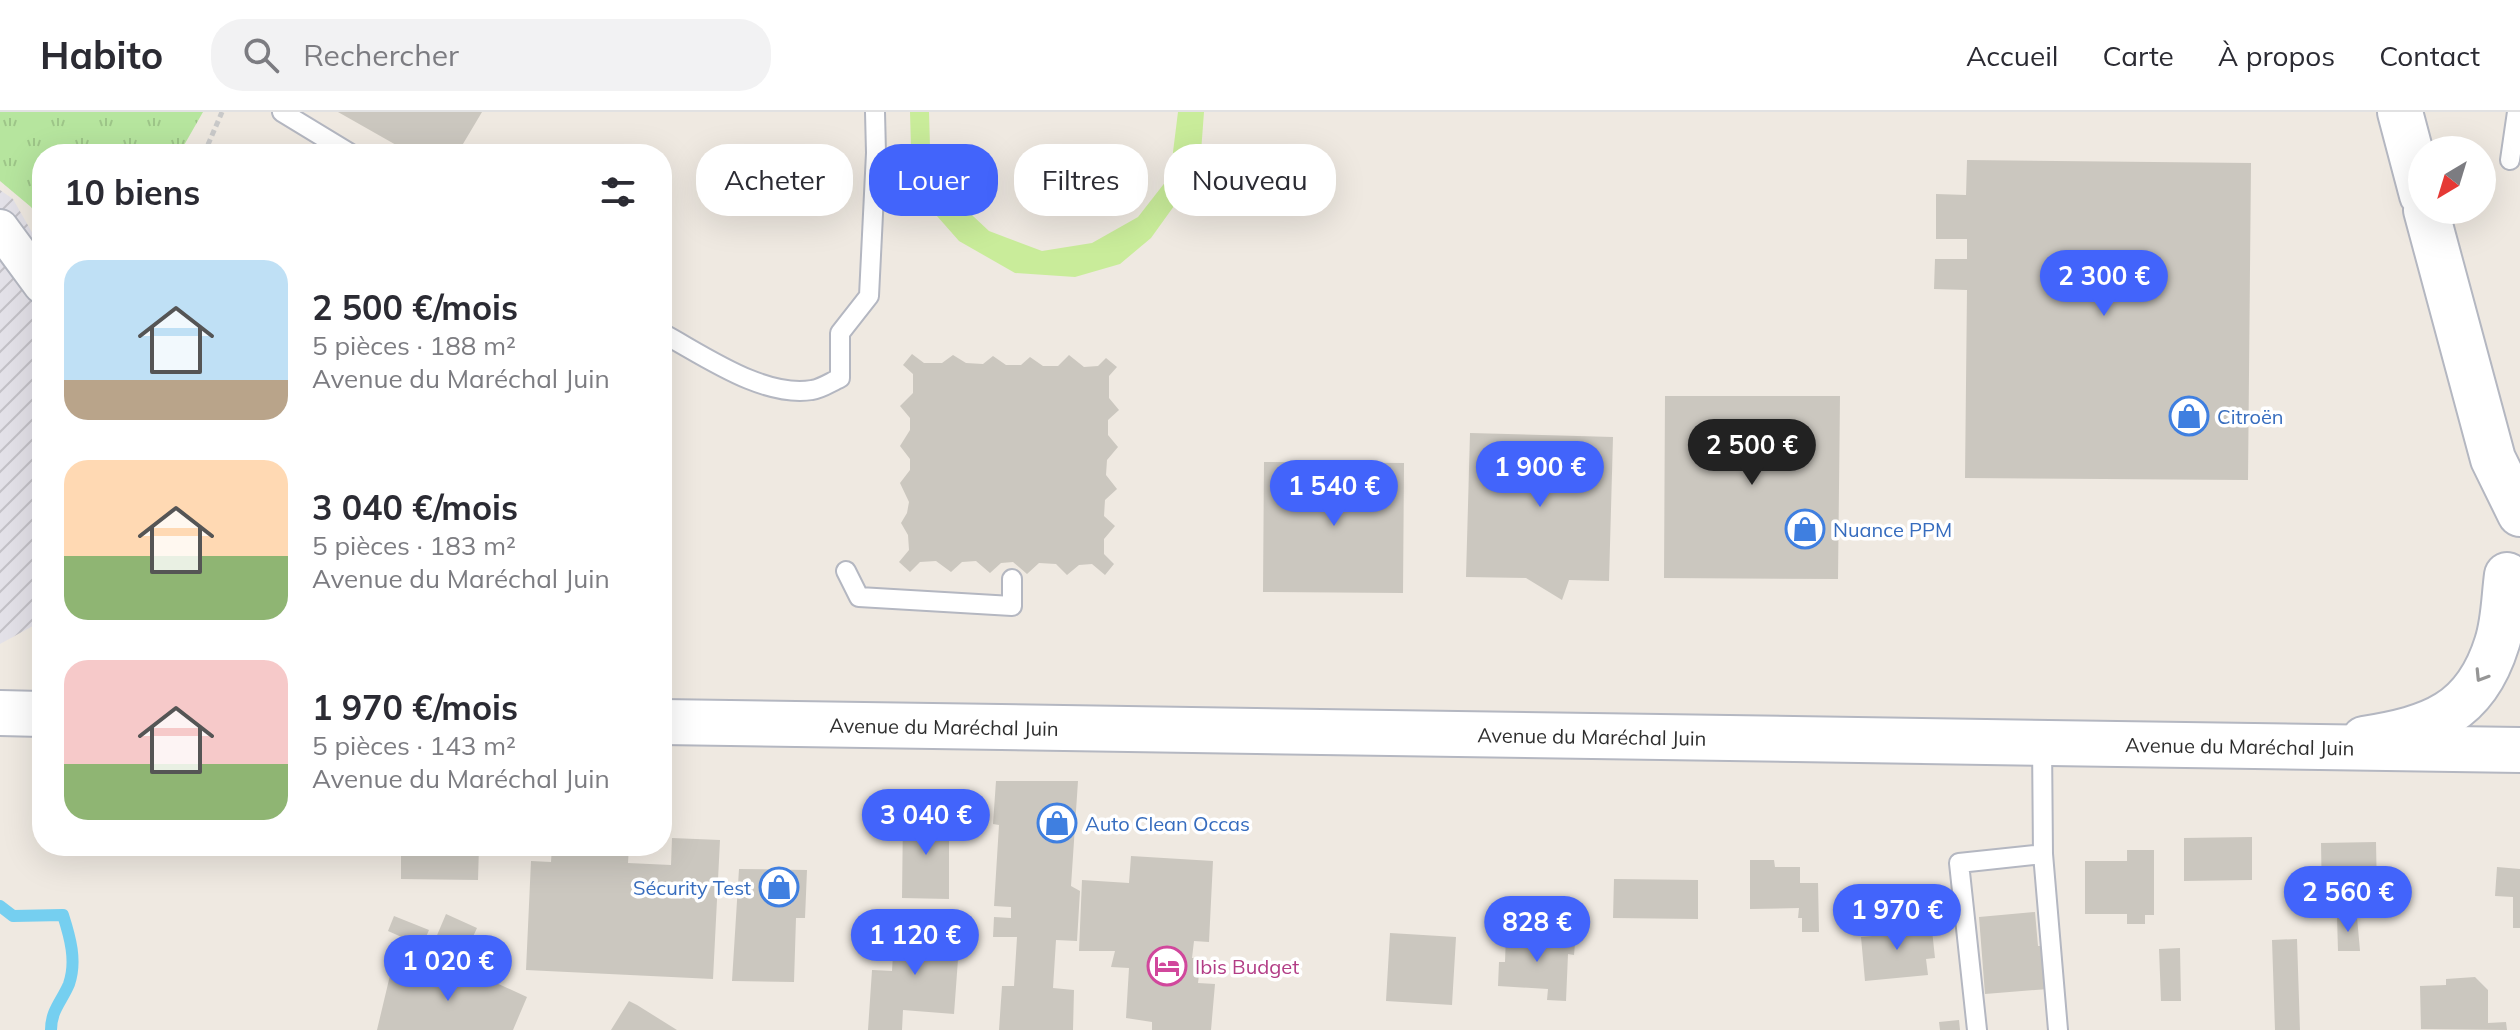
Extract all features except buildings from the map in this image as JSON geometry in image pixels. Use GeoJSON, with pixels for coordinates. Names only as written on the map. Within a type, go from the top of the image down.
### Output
{"type":"FeatureCollection","features":[{"type":"Feature","properties":{"kind":"main road"},"geometry":{"type":"LineString","coordinates":[[2400,112],[2408,142]]}},
{"type":"Feature","properties":{"kind":"main road"},"geometry":{"type":"LineString","coordinates":[[2430,224],[2493,459],[2520,658]]}},
{"type":"Feature","properties":{"kind":"main road"},"geometry":{"type":"LineString","coordinates":[[2493,459],[2520,514]]}},
{"type":"Feature","properties":{"kind":"main road"},"geometry":{"type":"LineString","coordinates":[[2321,746],[2417,729],[2444,718],[2458,707],[2484,676],[2498,641],[2507,575]]}},
{"type":"Feature","properties":{"kind":"main road"},"geometry":{"type":"LineString","coordinates":[[0,713],[32,714]]}},
{"type":"Feature","properties":{"kind":"main road","name":"Avenue du Maréchal Juin"},"geometry":{"type":"LineString","coordinates":[[672,722],[2520,750]]}},
{"type":"Feature","properties":{"kind":"street"},"geometry":{"type":"LineString","coordinates":[[0,228],[32,271]]}},
{"type":"Feature","properties":{"kind":"lane"},"geometry":{"type":"LineString","coordinates":[[282,112],[335,144]]}},
{"type":"Feature","properties":{"kind":"lane"},"geometry":{"type":"LineString","coordinates":[[672,338],[748,379],[779,389],[812,390],[840,378],[840,333],[869,296],[875,112]]}},
{"type":"Feature","properties":{"kind":"lane"},"geometry":{"type":"LineString","coordinates":[[2510,160],[2517,112]]}},
{"type":"Feature","properties":{"kind":"lane"},"geometry":{"type":"LineString","coordinates":[[846,571],[859,597],[1012,606],[1012,579]]}},
{"type":"Feature","properties":{"kind":"lane"},"geometry":{"type":"LineString","coordinates":[[2042,742],[2043,854],[2058,1030]]}},
{"type":"Feature","properties":{"kind":"lane"},"geometry":{"type":"LineString","coordinates":[[1977,1030],[1959,863],[2043,854]]}},
{"type":"Feature","properties":{"kind":"path"},"geometry":{"type":"LineString","coordinates":[[208,144],[222,112]]}},
{"type":"Feature","properties":{"kind":"shaded area"},"geometry":{"type":"Polygon","coordinates":[[[0,190],[13,199],[32,232],[32,626],[0,644],[0,190]]]}},
{"type":"Feature","properties":{"kind":"green space"},"geometry":{"type":"Polygon","coordinates":[[[0,112],[203,112],[185,144],[32,144],[32,208],[0,181],[0,112]]]}},
{"type":"Feature","properties":{"kind":"green space"},"geometry":{"type":"Polygon","coordinates":[[[910,112],[929,112],[930,144],[911,144],[910,112]]]}},
{"type":"Feature","properties":{"kind":"green space"},"geometry":{"type":"Polygon","coordinates":[[[1178,112],[1204,112],[1202,144],[1174,144],[1178,112]]]}},
{"type":"Feature","properties":{"kind":"green space"},"geometry":{"type":"Polygon","coordinates":[[[1164,184],[1164,216],[1167,216],[1151,238],[1120,264],[1075,277],[1015,273],[959,241],[937,216],[973,216],[989,231],[1042,251],[1092,243],[1139,216],[1148,216],[1148,204],[1164,184]]]}},
{"type":"Feature","properties":{"kind":"waterway"},"geometry":{"type":"LineString","coordinates":[[0,906],[13,916],[63,915],[70,940],[72,967],[69,984],[57,1006],[51,1030]]}},
{"type":"Feature","properties":{"kind":"place","name":"Citroën"},"geometry":{"type":"Point","coordinates":[2189,416]}},
{"type":"Feature","properties":{"kind":"place","name":"Nuance PPM"},"geometry":{"type":"Point","coordinates":[1805,529]}},
{"type":"Feature","properties":{"kind":"place","name":"Auto Clean Occas"},"geometry":{"type":"Point","coordinates":[1057,823]}},
{"type":"Feature","properties":{"kind":"place","name":"Sécurity Test"},"geometry":{"type":"Point","coordinates":[779,887]}},
{"type":"Feature","properties":{"kind":"place","name":"Ibis Budget"},"geometry":{"type":"Point","coordinates":[1167,966]}}]}
